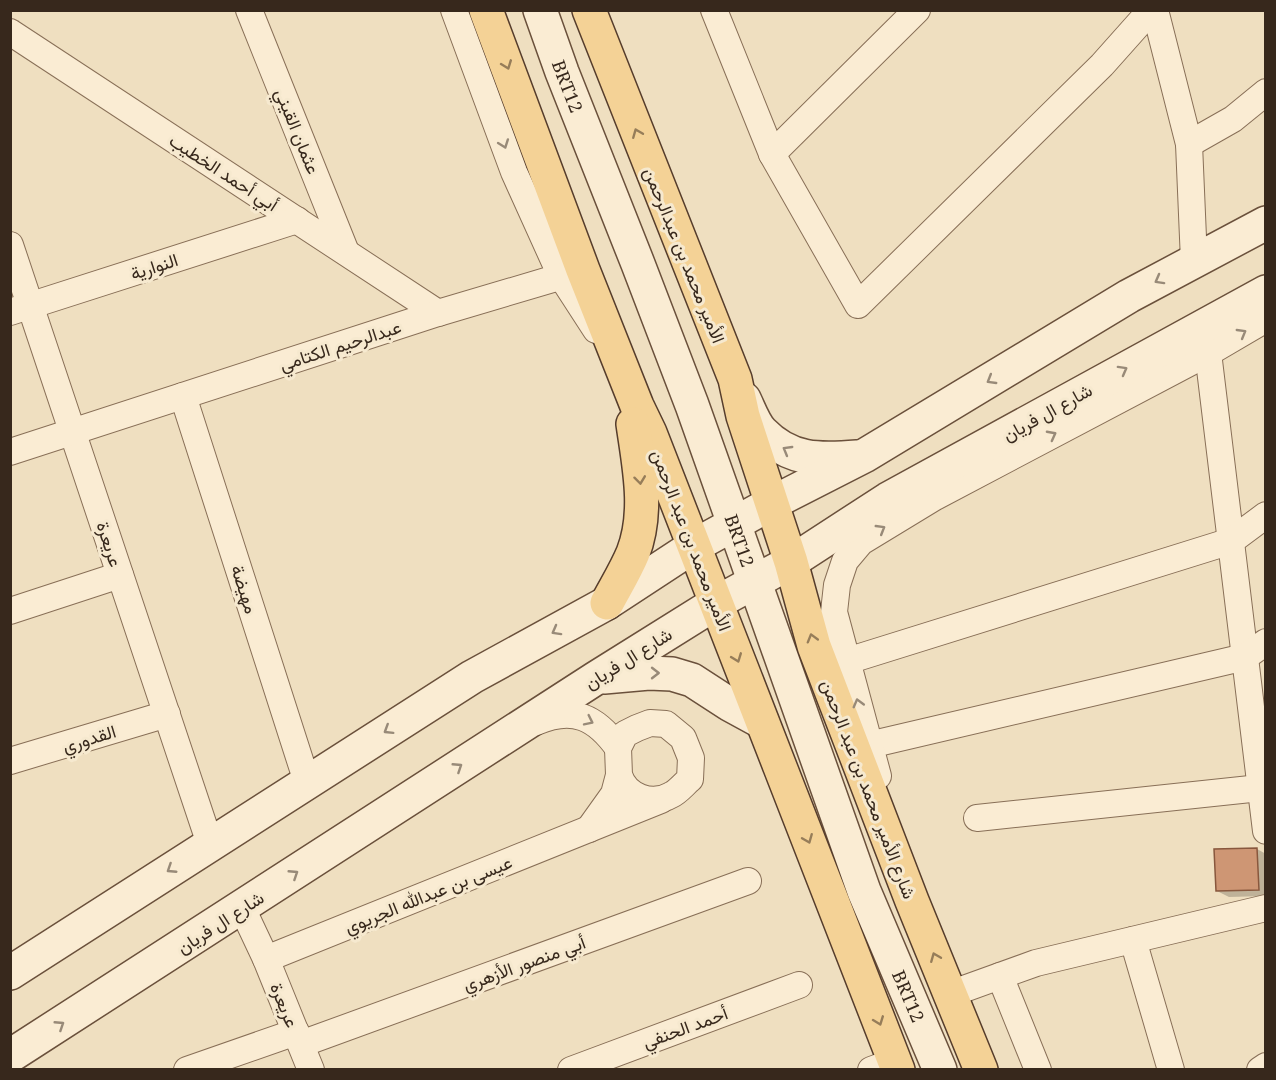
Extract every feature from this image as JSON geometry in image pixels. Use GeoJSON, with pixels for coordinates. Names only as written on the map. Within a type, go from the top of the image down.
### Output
{"type":"FeatureCollection","features":[{"type":"Feature","properties":{"kind":"main road","name":"الأمير محمد بن عبد الرحمن"},"geometry":{"type":"LineString","coordinates":[[486,10],[572,273],[626,376],[650,433],[762,722],[888,1067]]}},
{"type":"Feature","properties":{"kind":"main road","name":"BRT12"},"geometry":{"type":"LineString","coordinates":[[540,10],[562,72],[642,274],[756,582],[864,891],[940,1070]]}},
{"type":"Feature","properties":{"kind":"main road","name":"الأمير محمد بن عبدالرحمن"},"geometry":{"type":"LineString","coordinates":[[589,10],[735,379],[743,416],[772,503]]}},
{"type":"Feature","properties":{"kind":"main road"},"geometry":{"type":"LineString","coordinates":[[10,973],[472,677],[607,603],[694,546],[864,456],[1129,296],[1266,223]]}},
{"type":"Feature","properties":{"kind":"main road","name":"شارع ال فريان"},"geometry":{"type":"LineString","coordinates":[[10,1056],[596,678],[717,603],[791,562],[888,499],[959,460],[1206,339],[1266,292]]}},
{"type":"Feature","properties":{"kind":"main road"},"geometry":{"type":"LineString","coordinates":[[607,603],[633,552],[640,518],[642,489],[626,376]]}},
{"type":"Feature","properties":{"kind":"main road"},"geometry":{"type":"LineString","coordinates":[[735,379],[760,431],[781,447],[799,457],[828,459],[864,456]]}},
{"type":"Feature","properties":{"kind":"main road"},"geometry":{"type":"LineString","coordinates":[[935,497],[959,460]]}},
{"type":"Feature","properties":{"kind":"main road","name":"شارع الأمير محمد بن عبد الرحمن"},"geometry":{"type":"LineString","coordinates":[[772,503],[814,646],[912,901],[981,1070]]}},
{"type":"Feature","properties":{"kind":"main road"},"geometry":{"type":"LineString","coordinates":[[596,678],[649,673],[672,674],[692,680],[762,722]]}},
{"type":"Feature","properties":{"kind":"street","name":"عثمان القيني"},"geometry":{"type":"LineString","coordinates":[[249,10],[346,252]]}},
{"type":"Feature","properties":{"kind":"street"},"geometry":{"type":"LineString","coordinates":[[454,10],[514,172],[572,273]]}},
{"type":"Feature","properties":{"kind":"street"},"geometry":{"type":"LineString","coordinates":[[714,10],[772,154],[858,305],[1102,65],[1153,10]]}},
{"type":"Feature","properties":{"kind":"street"},"geometry":{"type":"LineString","coordinates":[[772,154],[917,10]]}},
{"type":"Feature","properties":{"kind":"street"},"geometry":{"type":"LineString","coordinates":[[1153,10],[1190,144],[1194,261]]}},
{"type":"Feature","properties":{"kind":"street","name":"أبي أحمد الخطيب"},"geometry":{"type":"LineString","coordinates":[[10,32],[438,313]]}},
{"type":"Feature","properties":{"kind":"street"},"geometry":{"type":"LineString","coordinates":[[1190,144],[1233,119],[1266,92]]}},
{"type":"Feature","properties":{"kind":"street","name":"النوارية"},"geometry":{"type":"LineString","coordinates":[[21,309],[297,220]]}},
{"type":"Feature","properties":{"kind":"street","name":"عريعرة"},"geometry":{"type":"LineString","coordinates":[[10,244],[21,309],[73,432],[210,844]]}},
{"type":"Feature","properties":{"kind":"street","name":"عبدالرحيم الكتامي"},"geometry":{"type":"LineString","coordinates":[[10,452],[438,313],[572,273]]}},
{"type":"Feature","properties":{"kind":"street"},"geometry":{"type":"LineString","coordinates":[[912,901],[834,612],[837,585],[845,561],[861,542],[1206,339],[1266,319]]}},
{"type":"Feature","properties":{"kind":"street"},"geometry":{"type":"LineString","coordinates":[[1206,339],[1263,786],[1266,831]]}},
{"type":"Feature","properties":{"kind":"street","name":"مهيضة"},"geometry":{"type":"LineString","coordinates":[[183,396],[307,782]]}},
{"type":"Feature","properties":{"kind":"street"},"geometry":{"type":"LineString","coordinates":[[847,661],[1230,541],[1266,515]]}},
{"type":"Feature","properties":{"kind":"street"},"geometry":{"type":"LineString","coordinates":[[10,611],[120,575]]}},
{"type":"Feature","properties":{"kind":"street"},"geometry":{"type":"LineString","coordinates":[[869,745],[1245,657],[1266,642]]}},
{"type":"Feature","properties":{"kind":"street","name":"القدوري"},"geometry":{"type":"LineString","coordinates":[[10,761],[167,714]]}},
{"type":"Feature","properties":{"kind":"street"},"geometry":{"type":"LineString","coordinates":[[514,731],[552,715],[573,715],[589,720],[606,732],[618,748]]}},
{"type":"Feature","properties":{"kind":"street"},"geometry":{"type":"LineString","coordinates":[[650,723],[666,724],[683,738],[691,758],[690,779],[673,795],[660,800],[635,796],[626,789],[620,775],[618,748],[625,734],[650,723]]}},
{"type":"Feature","properties":{"kind":"street"},"geometry":{"type":"LineString","coordinates":[[589,829],[614,794],[620,775]]}},
{"type":"Feature","properties":{"kind":"street"},"geometry":{"type":"LineString","coordinates":[[977,818],[1263,786]]}},
{"type":"Feature","properties":{"kind":"street","name":"عيسى بن عبدالله الجريوي"},"geometry":{"type":"LineString","coordinates":[[266,959],[660,800]]}},
{"type":"Feature","properties":{"kind":"street","name":"أبي منصور الأزهري"},"geometry":{"type":"LineString","coordinates":[[187,1070],[298,1038],[748,882]]}},
{"type":"Feature","properties":{"kind":"street","name":"عريعرة"},"geometry":{"type":"LineString","coordinates":[[242,908],[266,959],[311,1070]]}},
{"type":"Feature","properties":{"kind":"street"},"geometry":{"type":"LineString","coordinates":[[950,994],[1036,963],[1266,908]]}},
{"type":"Feature","properties":{"kind":"street"},"geometry":{"type":"LineString","coordinates":[[1133,940],[1171,1070]]}},
{"type":"Feature","properties":{"kind":"street"},"geometry":{"type":"LineString","coordinates":[[1000,976],[1038,1070]]}},
{"type":"Feature","properties":{"kind":"street","name":"أحمد الحنفي"},"geometry":{"type":"LineString","coordinates":[[571,1070],[799,986]]}},
{"type":"Feature","properties":{"kind":"street"},"geometry":{"type":"LineString","coordinates":[[1260,1070],[1266,1066]]}},
{"type":"Feature","properties":{"kind":"building"},"geometry":{"type":"Polygon","coordinates":[[[1257,848],[1259,890],[1216,891],[1214,849],[1257,848]]]}}]}
